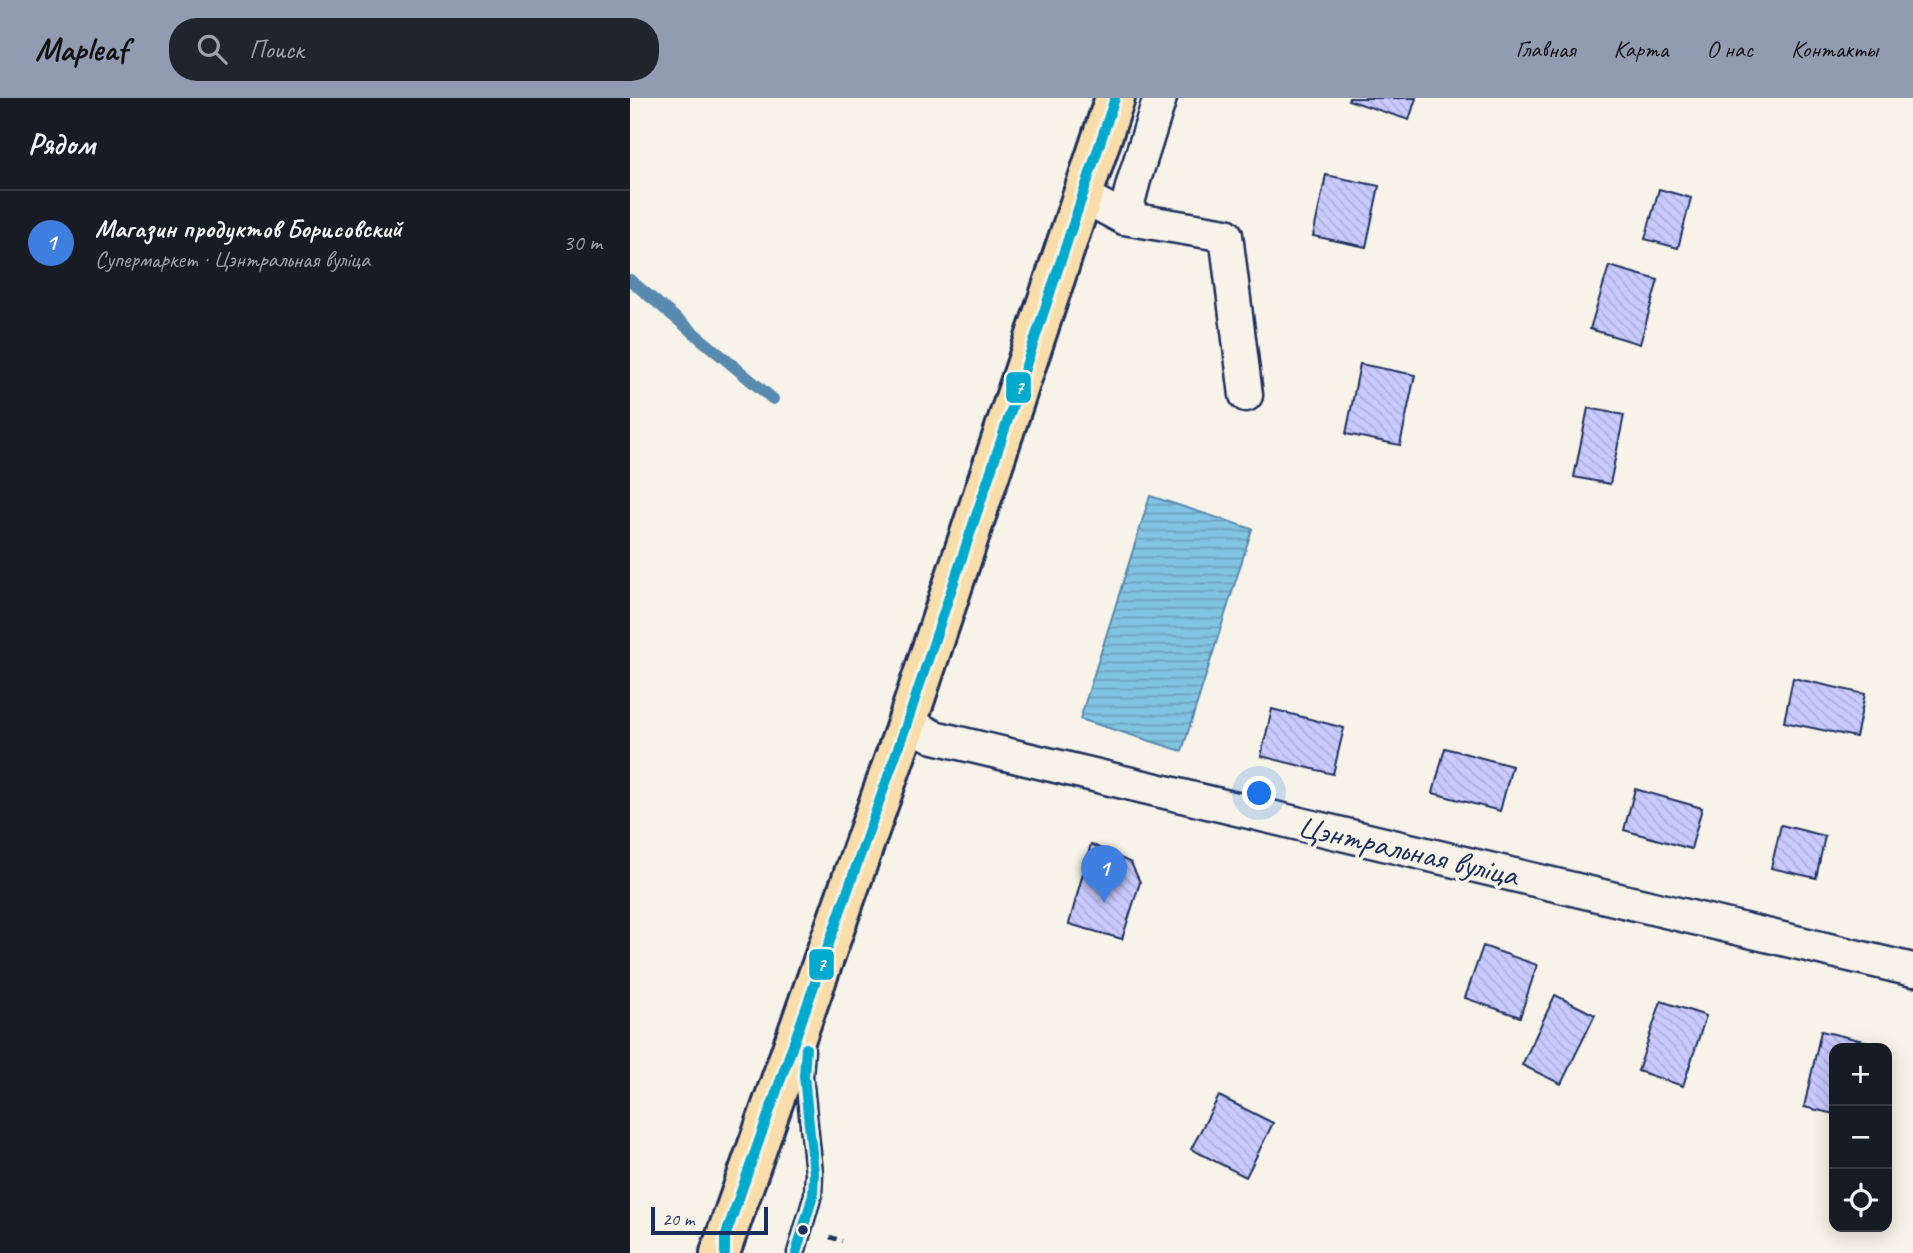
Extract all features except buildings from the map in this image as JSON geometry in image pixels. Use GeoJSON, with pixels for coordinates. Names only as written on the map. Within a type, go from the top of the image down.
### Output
{"type":"FeatureCollection","features":[{"type":"Feature","properties":{"kind":"main road"},"geometry":{"type":"LineString","coordinates":[[723,1248],[907,723],[1115,98]]}},
{"type":"Feature","properties":{"kind":"street"},"geometry":{"type":"LineString","coordinates":[[1124,218],[1160,98]]}},
{"type":"Feature","properties":{"kind":"street"},"geometry":{"type":"LineString","coordinates":[[1083,196],[1124,218],[1226,235],[1246,395]]}},
{"type":"Feature","properties":{"kind":"street","name":"Цэнтральная вуліца"},"geometry":{"type":"LineString","coordinates":[[907,723],[934,737],[1913,970]]}},
{"type":"Feature","properties":{"kind":"lane"},"geometry":{"type":"LineString","coordinates":[[796,1253],[813,1195],[814,1173],[804,1076],[808,1002]]}},
{"type":"Feature","properties":{"kind":"water"},"geometry":{"type":"Polygon","coordinates":[[[1150,496],[1252,529],[1182,751],[1080,719],[1150,496]]]}},
{"type":"Feature","properties":{"kind":"waterway"},"geometry":{"type":"LineString","coordinates":[[630,280],[773,399]]}},
{"type":"Feature","properties":{"kind":"transit line","name":"7"},"geometry":{"type":"LineString","coordinates":[[725,1253],[725,1237],[907,723],[1115,98]]}},
{"type":"Feature","properties":{"kind":"transit line","name":"7"},"geometry":{"type":"LineString","coordinates":[[796,1253],[813,1195],[814,1173],[804,1076],[806,1048]]}},
{"type":"Feature","properties":{"kind":"place","name":"Магазин продуктов Борисовский"},"geometry":{"type":"Point","coordinates":[1104,903]}}]}
